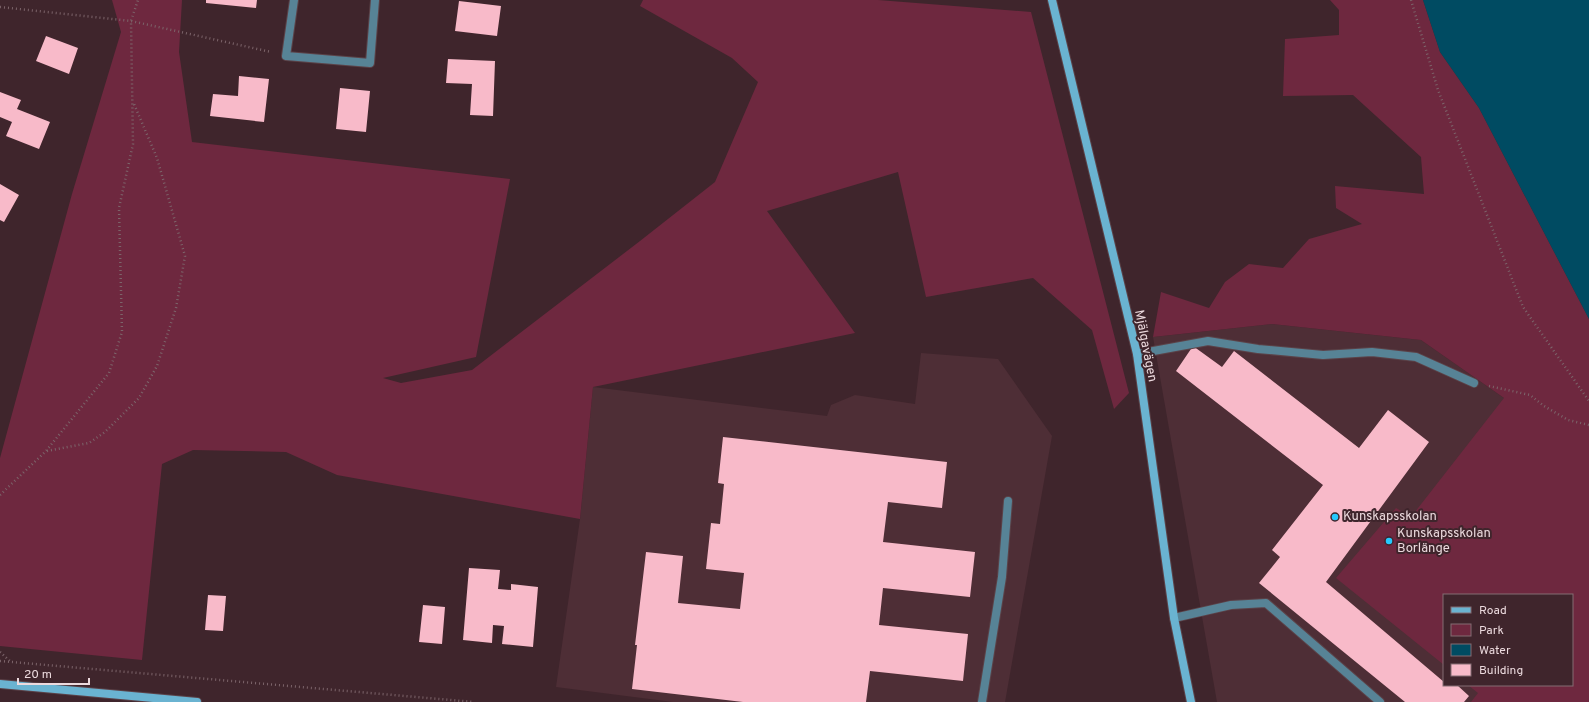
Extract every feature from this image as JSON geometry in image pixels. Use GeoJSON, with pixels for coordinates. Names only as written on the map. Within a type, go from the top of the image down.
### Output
{"type":"FeatureCollection","features":[{"type":"Feature","properties":{"kind":"street"},"geometry":{"type":"LineString","coordinates":[[294,0],[286,56],[370,63],[375,0]]}},
{"type":"Feature","properties":{"kind":"street","name":"Mjälgavägen"},"geometry":{"type":"LineString","coordinates":[[1052,0],[1137,354],[1174,618],[1191,702]]}},
{"type":"Feature","properties":{"kind":"street"},"geometry":{"type":"LineString","coordinates":[[1137,354],[1208,341],[1258,349],[1324,355],[1372,352],[1416,357],[1474,383]]}},
{"type":"Feature","properties":{"kind":"street"},"geometry":{"type":"LineString","coordinates":[[982,702],[1002,577],[1008,501]]}},
{"type":"Feature","properties":{"kind":"street"},"geometry":{"type":"LineString","coordinates":[[1174,618],[1231,605],[1266,603],[1380,702]]}},
{"type":"Feature","properties":{"kind":"street"},"geometry":{"type":"LineString","coordinates":[[0,684],[139,699],[197,702]]}},
{"type":"Feature","properties":{"kind":"path"},"geometry":{"type":"LineString","coordinates":[[0,495],[46,451],[109,373],[122,332],[119,208],[133,144],[131,21],[138,0]]}},
{"type":"Feature","properties":{"kind":"path"},"geometry":{"type":"LineString","coordinates":[[1411,0],[1438,90],[1523,307],[1589,401]]}},
{"type":"Feature","properties":{"kind":"path"},"geometry":{"type":"LineString","coordinates":[[0,7],[131,21],[286,56]]}},
{"type":"Feature","properties":{"kind":"path"},"geometry":{"type":"LineString","coordinates":[[46,451],[89,443],[105,432],[139,398],[157,366],[176,308],[185,256],[157,158],[133,102]]}},
{"type":"Feature","properties":{"kind":"path"},"geometry":{"type":"LineString","coordinates":[[1474,383],[1530,395],[1544,406],[1568,420],[1589,425]]}},
{"type":"Feature","properties":{"kind":"path"},"geometry":{"type":"LineString","coordinates":[[0,652],[11,663]]}},
{"type":"Feature","properties":{"kind":"path"},"geometry":{"type":"LineString","coordinates":[[0,661],[474,702]]}},
{"type":"Feature","properties":{"kind":"shaded area","name":"Kunskapsskolan Borlänge"},"geometry":{"type":"Polygon","coordinates":[[[1272,324],[1421,340],[1504,398],[1574,469],[1589,702],[1217,702],[1153,337],[1272,324]]]}},
{"type":"Feature","properties":{"kind":"shaded area"},"geometry":{"type":"Polygon","coordinates":[[[921,353],[998,359],[1052,436],[1005,702],[673,702],[556,687],[580,519],[593,387],[827,416],[831,405],[855,395],[915,404],[921,353]]]}},
{"type":"Feature","properties":{"kind":"green space"},"geometry":{"type":"Polygon","coordinates":[[[112,0],[182,0],[179,52],[192,142],[510,179],[476,357],[383,378],[401,383],[472,370],[715,182],[758,82],[732,58],[640,6],[643,0],[878,0],[1031,12],[1129,393],[1114,409],[1092,330],[1033,278],[926,297],[898,172],[767,211],[855,333],[593,387],[580,519],[337,475],[286,452],[193,450],[162,464],[142,660],[0,646],[0,458],[72,194],[121,32],[112,0]]]}},
{"type":"Feature","properties":{"kind":"green space"},"geometry":{"type":"Polygon","coordinates":[[[1330,0],[1423,0],[1440,52],[1479,108],[1589,319],[1589,702],[1471,702],[1478,693],[1469,686],[1573,686],[1573,594],[1443,594],[1443,664],[1336,578],[1396,508],[1411,517],[1504,398],[1421,340],[1272,324],[1153,337],[1161,292],[1209,308],[1225,282],[1249,264],[1283,268],[1309,239],[1362,224],[1336,208],[1335,186],[1424,194],[1421,157],[1353,95],[1283,96],[1285,39],[1339,35],[1339,10],[1330,0]]]}},
{"type":"Feature","properties":{"kind":"water"},"geometry":{"type":"Polygon","coordinates":[[[1423,0],[1589,0],[1589,319],[1479,108],[1440,52],[1423,0]]]}},
{"type":"Feature","properties":{"kind":"building"},"geometry":{"type":"Polygon","coordinates":[[[206,0],[257,0],[256,8],[206,3],[206,0]]]}},
{"type":"Feature","properties":{"kind":"building"},"geometry":{"type":"Polygon","coordinates":[[[459,1],[501,6],[497,36],[455,31],[459,1]]]}},
{"type":"Feature","properties":{"kind":"building"},"geometry":{"type":"Polygon","coordinates":[[[46,36],[78,48],[69,74],[36,61],[46,36]]]}},
{"type":"Feature","properties":{"kind":"building"},"geometry":{"type":"Polygon","coordinates":[[[448,59],[495,61],[493,116],[470,115],[472,84],[446,83],[448,59]]]}},
{"type":"Feature","properties":{"kind":"building"},"geometry":{"type":"Polygon","coordinates":[[[239,76],[269,79],[264,122],[210,116],[213,94],[238,96],[239,76]]]}},
{"type":"Feature","properties":{"kind":"building"},"geometry":{"type":"Polygon","coordinates":[[[340,88],[370,91],[366,132],[336,129],[340,88]]]}},
{"type":"Feature","properties":{"kind":"building"},"geometry":{"type":"Polygon","coordinates":[[[0,92],[21,100],[17,109],[50,122],[39,149],[6,136],[12,122],[0,117],[0,92]]]}},
{"type":"Feature","properties":{"kind":"building"},"geometry":{"type":"Polygon","coordinates":[[[0,184],[19,195],[4,222],[0,220],[0,184]]]}},
{"type":"Feature","properties":{"kind":"building","name":"Kunskapsskolan"},"geometry":{"type":"Polygon","coordinates":[[[1193,346],[1222,367],[1234,351],[1359,448],[1388,410],[1429,442],[1326,582],[1443,681],[1443,686],[1458,686],[1469,696],[1464,702],[1405,702],[1259,583],[1280,557],[1272,550],[1323,485],[1176,371],[1193,346]]]}},
{"type":"Feature","properties":{"kind":"building"},"geometry":{"type":"Polygon","coordinates":[[[723,437],[947,462],[942,508],[888,502],[883,542],[975,552],[970,597],[883,588],[879,625],[968,634],[963,681],[870,671],[866,702],[743,702],[632,689],[637,645],[635,645],[646,552],[683,556],[678,603],[740,609],[744,573],[706,569],[711,523],[720,524],[724,484],[718,483],[723,437]]]}},
{"type":"Feature","properties":{"kind":"building"},"geometry":{"type":"Polygon","coordinates":[[[469,568],[500,570],[498,589],[511,590],[511,584],[538,587],[533,647],[502,644],[504,626],[493,625],[492,643],[463,640],[469,568]]]}},
{"type":"Feature","properties":{"kind":"building"},"geometry":{"type":"Polygon","coordinates":[[[208,595],[226,596],[223,631],[205,630],[208,595]]]}},
{"type":"Feature","properties":{"kind":"building"},"geometry":{"type":"Polygon","coordinates":[[[423,605],[445,607],[442,644],[419,642],[423,605]]]}},
{"type":"Feature","properties":{"kind":"place","name":"Kunskapsskolan"},"geometry":{"type":"Point","coordinates":[1335,517]}},
{"type":"Feature","properties":{"kind":"place","name":"Kunskapsskolan Borlänge"},"geometry":{"type":"Point","coordinates":[1389,541]}}]}
